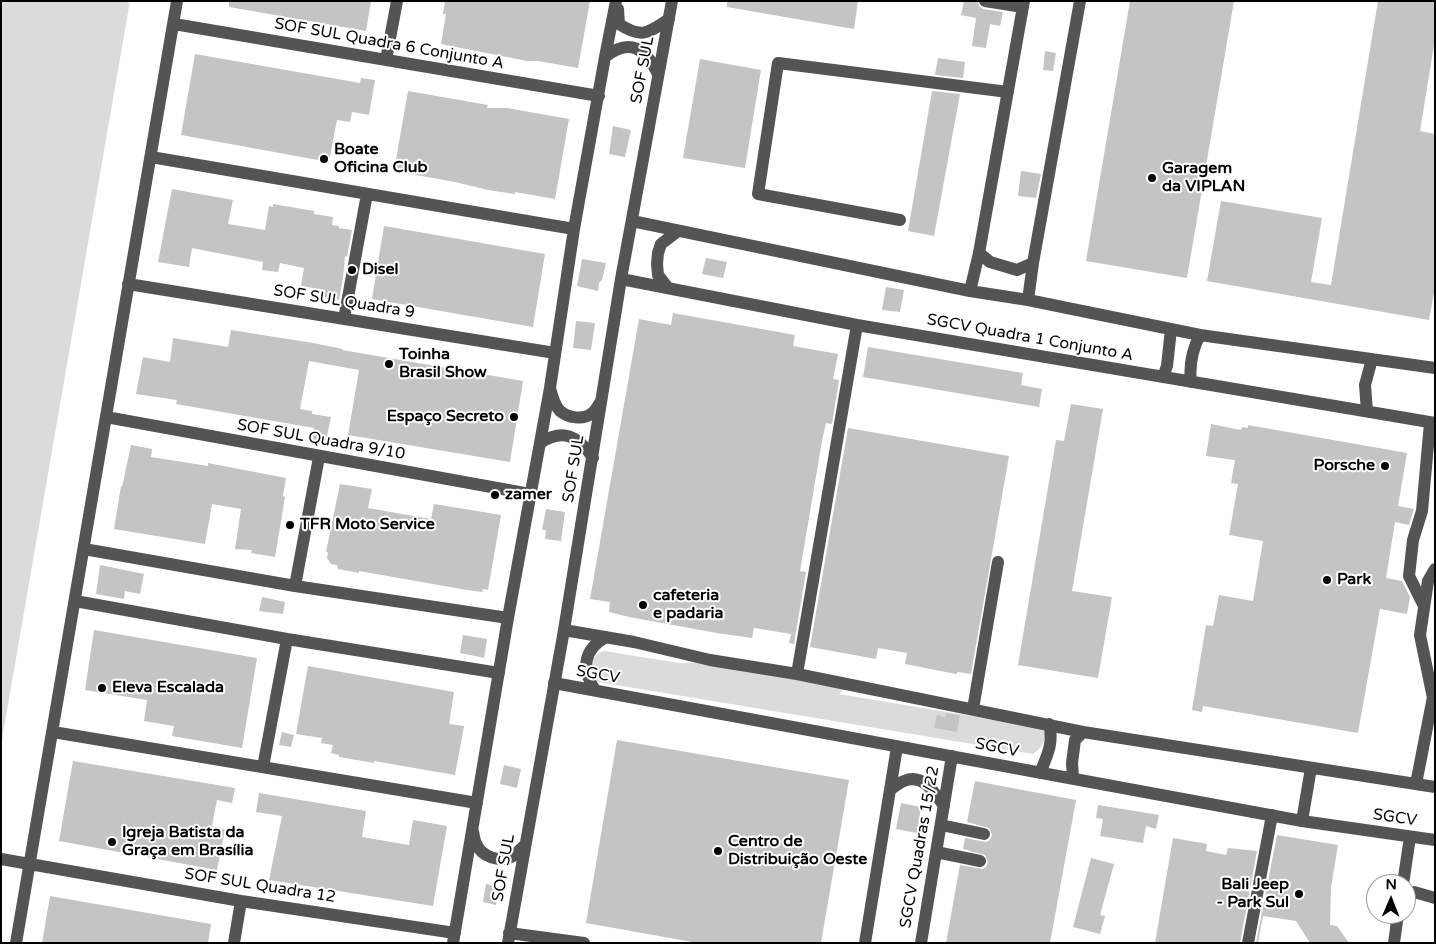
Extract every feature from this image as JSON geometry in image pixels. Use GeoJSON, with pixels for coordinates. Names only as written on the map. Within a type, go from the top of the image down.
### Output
{"type":"FeatureCollection","features":[{"type":"Feature","properties":{"kind":"street"},"geometry":{"type":"LineString","coordinates":[[16,943],[177,1]]}},
{"type":"Feature","properties":{"kind":"street"},"geometry":{"type":"LineString","coordinates":[[386,60],[397,1]]}},
{"type":"Feature","properties":{"kind":"street"},"geometry":{"type":"LineString","coordinates":[[617,1],[619,24],[641,34],[653,30],[669,19]]}},
{"type":"Feature","properties":{"kind":"street"},"geometry":{"type":"LineString","coordinates":[[454,938],[508,618],[550,388],[574,229],[617,1]]}},
{"type":"Feature","properties":{"kind":"street","name":"SOF SUL"},"geometry":{"type":"LineString","coordinates":[[508,938],[564,630],[621,279],[672,1]]}},
{"type":"Feature","properties":{"kind":"street"},"geometry":{"type":"LineString","coordinates":[[970,291],[979,252],[1024,4],[985,1]]}},
{"type":"Feature","properties":{"kind":"street"},"geometry":{"type":"LineString","coordinates":[[1028,300],[1080,1]]}},
{"type":"Feature","properties":{"kind":"street","name":"SOF SUL Quadra 6 Conjunto A"},"geometry":{"type":"LineString","coordinates":[[174,24],[599,96]]}},
{"type":"Feature","properties":{"kind":"street"},"geometry":{"type":"LineString","coordinates":[[605,57],[616,48],[627,47],[639,50],[646,53],[658,74]]}},
{"type":"Feature","properties":{"kind":"street"},"geometry":{"type":"LineString","coordinates":[[900,220],[758,194],[778,62],[1008,92]]}},
{"type":"Feature","properties":{"kind":"street"},"geometry":{"type":"LineString","coordinates":[[151,157],[574,229]]}},
{"type":"Feature","properties":{"kind":"street"},"geometry":{"type":"LineString","coordinates":[[344,319],[367,194]]}},
{"type":"Feature","properties":{"kind":"street"},"geometry":{"type":"LineString","coordinates":[[632,221],[970,291],[1028,300],[1200,335],[1435,368]]}},
{"type":"Feature","properties":{"kind":"street"},"geometry":{"type":"LineString","coordinates":[[668,288],[658,275],[656,264],[661,244],[678,231]]}},
{"type":"Feature","properties":{"kind":"street"},"geometry":{"type":"LineString","coordinates":[[979,252],[990,262],[1017,270],[1033,263]]}},
{"type":"Feature","properties":{"kind":"street","name":"SGCV Quadra 1 Conjunto A"},"geometry":{"type":"LineString","coordinates":[[621,279],[857,325],[1432,423]]}},
{"type":"Feature","properties":{"kind":"street","name":"SOF SUL Quadra 9"},"geometry":{"type":"LineString","coordinates":[[128,284],[555,353]]}},
{"type":"Feature","properties":{"kind":"street"},"geometry":{"type":"LineString","coordinates":[[796,674],[857,325]]}},
{"type":"Feature","properties":{"kind":"street"},"geometry":{"type":"LineString","coordinates":[[1163,377],[1167,366],[1171,329]]}},
{"type":"Feature","properties":{"kind":"street"},"geometry":{"type":"LineString","coordinates":[[1191,382],[1190,371],[1194,347],[1200,335]]}},
{"type":"Feature","properties":{"kind":"street"},"geometry":{"type":"LineString","coordinates":[[1366,411],[1365,385],[1372,359]]}},
{"type":"Feature","properties":{"kind":"street"},"geometry":{"type":"LineString","coordinates":[[550,388],[560,410],[575,418],[593,413],[602,400]]}},
{"type":"Feature","properties":{"kind":"street","name":"SOF SUL Quadra 9/10"},"geometry":{"type":"LineString","coordinates":[[106,417],[530,494]]}},
{"type":"Feature","properties":{"kind":"street"},"geometry":{"type":"LineString","coordinates":[[1424,606],[1409,576],[1413,540],[1422,512],[1432,423]]}},
{"type":"Feature","properties":{"kind":"street"},"geometry":{"type":"LineString","coordinates":[[540,443],[549,437],[558,435],[568,436],[586,446],[593,458]]}},
{"type":"Feature","properties":{"kind":"street"},"geometry":{"type":"LineString","coordinates":[[295,586],[319,457]]}},
{"type":"Feature","properties":{"kind":"street"},"geometry":{"type":"LineString","coordinates":[[84,549],[295,586],[508,618]]}},
{"type":"Feature","properties":{"kind":"street"},"geometry":{"type":"LineString","coordinates":[[972,709],[998,562]]}},
{"type":"Feature","properties":{"kind":"street"},"geometry":{"type":"LineString","coordinates":[[1416,784],[1434,694],[1420,635],[1428,581],[1435,569]]}},
{"type":"Feature","properties":{"kind":"street"},"geometry":{"type":"LineString","coordinates":[[75,601],[287,639],[499,673]]}},
{"type":"Feature","properties":{"kind":"street","name":"SGCV"},"geometry":{"type":"LineString","coordinates":[[564,630],[606,637],[710,660],[796,674],[1083,732],[1435,787]]}},
{"type":"Feature","properties":{"kind":"street"},"geometry":{"type":"LineString","coordinates":[[595,690],[588,679],[587,658],[591,647],[606,637]]}},
{"type":"Feature","properties":{"kind":"street"},"geometry":{"type":"LineString","coordinates":[[263,767],[287,639]]}},
{"type":"Feature","properties":{"kind":"street","name":"SGCV"},"geometry":{"type":"LineString","coordinates":[[554,683],[1302,821],[1435,840]]}},
{"type":"Feature","properties":{"kind":"street"},"geometry":{"type":"LineString","coordinates":[[1040,773],[1048,754],[1052,736],[1049,724]]}},
{"type":"Feature","properties":{"kind":"street"},"geometry":{"type":"LineString","coordinates":[[53,732],[477,803]]}},
{"type":"Feature","properties":{"kind":"street"},"geometry":{"type":"LineString","coordinates":[[1073,778],[1072,763],[1075,740],[1083,732]]}},
{"type":"Feature","properties":{"kind":"street"},"geometry":{"type":"LineString","coordinates":[[865,943],[897,747]]}},
{"type":"Feature","properties":{"kind":"street","name":"SGCV Quadras 15/22"},"geometry":{"type":"LineString","coordinates":[[920,943],[952,756]]}},
{"type":"Feature","properties":{"kind":"street"},"geometry":{"type":"LineString","coordinates":[[1302,821],[1311,768]]}},
{"type":"Feature","properties":{"kind":"street"},"geometry":{"type":"LineString","coordinates":[[890,790],[904,780],[918,780],[929,785],[944,806]]}},
{"type":"Feature","properties":{"kind":"street"},"geometry":{"type":"LineString","coordinates":[[1248,943],[1272,815]]}},
{"type":"Feature","properties":{"kind":"street"},"geometry":{"type":"LineString","coordinates":[[941,825],[984,834]]}},
{"type":"Feature","properties":{"kind":"street"},"geometry":{"type":"LineString","coordinates":[[473,829],[476,844],[484,854],[494,858],[504,859],[514,856],[525,844]]}},
{"type":"Feature","properties":{"kind":"street"},"geometry":{"type":"LineString","coordinates":[[1404,874],[1410,837]]}},
{"type":"Feature","properties":{"kind":"street"},"geometry":{"type":"LineString","coordinates":[[936,852],[980,861]]}},
{"type":"Feature","properties":{"kind":"street","name":"SOF SUL Quadra 12"},"geometry":{"type":"LineString","coordinates":[[1,859],[454,938]]}},
{"type":"Feature","properties":{"kind":"street"},"geometry":{"type":"LineString","coordinates":[[1416,893],[1435,898]]}},
{"type":"Feature","properties":{"kind":"street"},"geometry":{"type":"LineString","coordinates":[[234,943],[241,901]]}},
{"type":"Feature","properties":{"kind":"street"},"geometry":{"type":"LineString","coordinates":[[1394,943],[1397,924]]}},
{"type":"Feature","properties":{"kind":"street"},"geometry":{"type":"LineString","coordinates":[[508,938],[584,943]]}},
{"type":"Feature","properties":{"kind":"shaded area"},"geometry":{"type":"Polygon","coordinates":[[[1,1],[130,1],[1,745],[1,1]]]}},
{"type":"Feature","properties":{"kind":"shaded area"},"geometry":{"type":"Polygon","coordinates":[[[604,651],[679,663],[709,662],[846,685],[839,694],[1043,728],[1045,736],[1039,749],[1033,754],[598,682],[594,678],[591,662],[599,653],[604,651]]]}},
{"type":"Feature","properties":{"kind":"building"},"geometry":{"type":"Polygon","coordinates":[[[229,1],[371,1],[366,31],[229,7],[229,1]]]}},
{"type":"Feature","properties":{"kind":"building"},"geometry":{"type":"Polygon","coordinates":[[[445,1],[590,1],[578,68],[527,61],[441,44],[446,14],[443,14],[445,1]]]}},
{"type":"Feature","properties":{"kind":"building"},"geometry":{"type":"Polygon","coordinates":[[[727,1],[858,1],[854,29],[727,7],[727,1]]]}},
{"type":"Feature","properties":{"kind":"building"},"geometry":{"type":"Polygon","coordinates":[[[964,1],[977,1],[983,9],[1003,12],[1000,26],[990,24],[986,48],[972,46],[976,18],[961,15],[964,1]]]}},
{"type":"Feature","properties":{"kind":"building","name":"Garagem da VIPLAN"},"geometry":{"type":"Polygon","coordinates":[[[1130,1],[1234,1],[1187,278],[1086,261],[1130,1]]]}},
{"type":"Feature","properties":{"kind":"building"},"geometry":{"type":"Polygon","coordinates":[[[1378,1],[1435,1],[1435,39],[1420,131],[1435,134],[1435,287],[1429,320],[1207,281],[1221,201],[1322,218],[1311,282],[1331,285],[1378,1]]]}},
{"type":"Feature","properties":{"kind":"building"},"geometry":{"type":"Polygon","coordinates":[[[1045,51],[1056,53],[1053,71],[1043,70],[1045,51]]]}},
{"type":"Feature","properties":{"kind":"building"},"geometry":{"type":"Polygon","coordinates":[[[195,54],[360,83],[361,78],[375,80],[369,115],[352,112],[350,122],[337,120],[329,162],[181,135],[195,54]]]}},
{"type":"Feature","properties":{"kind":"building"},"geometry":{"type":"Polygon","coordinates":[[[938,58],[965,62],[963,78],[935,75],[938,58]]]}},
{"type":"Feature","properties":{"kind":"building"},"geometry":{"type":"Polygon","coordinates":[[[700,59],[761,70],[745,168],[683,158],[700,59]]]}},
{"type":"Feature","properties":{"kind":"building"},"geometry":{"type":"Polygon","coordinates":[[[408,91],[488,105],[487,108],[507,108],[569,119],[555,199],[515,192],[515,194],[488,190],[394,171],[408,91]]]}},
{"type":"Feature","properties":{"kind":"building"},"geometry":{"type":"Polygon","coordinates":[[[932,91],[960,94],[934,236],[908,231],[932,91]]]}},
{"type":"Feature","properties":{"kind":"building"},"geometry":{"type":"Polygon","coordinates":[[[613,126],[631,130],[625,157],[609,154],[613,126]]]}},
{"type":"Feature","properties":{"kind":"building"},"geometry":{"type":"Polygon","coordinates":[[[1021,171],[1041,174],[1036,198],[1018,196],[1021,171]]]}},
{"type":"Feature","properties":{"kind":"building"},"geometry":{"type":"Polygon","coordinates":[[[172,189],[233,200],[228,224],[265,230],[269,206],[273,207],[273,204],[314,211],[314,214],[333,217],[332,225],[352,230],[347,257],[345,256],[339,300],[324,297],[325,290],[301,286],[304,268],[280,263],[278,272],[262,270],[263,262],[192,248],[189,267],[158,262],[172,189]]]}},
{"type":"Feature","properties":{"kind":"building"},"geometry":{"type":"Polygon","coordinates":[[[384,226],[545,254],[533,327],[372,299],[384,226]]]}},
{"type":"Feature","properties":{"kind":"building"},"geometry":{"type":"Polygon","coordinates":[[[706,258],[727,262],[723,278],[702,274],[706,258]]]}},
{"type":"Feature","properties":{"kind":"building"},"geometry":{"type":"Polygon","coordinates":[[[582,259],[606,263],[598,291],[577,286],[582,259]]]}},
{"type":"Feature","properties":{"kind":"building"},"geometry":{"type":"Polygon","coordinates":[[[886,287],[904,290],[900,312],[882,310],[886,287]]]}},
{"type":"Feature","properties":{"kind":"building"},"geometry":{"type":"Polygon","coordinates":[[[673,313],[795,335],[793,346],[838,354],[833,379],[839,380],[832,424],[826,423],[822,441],[800,571],[806,572],[794,644],[789,643],[791,634],[754,628],[752,638],[629,617],[609,612],[610,602],[590,599],[639,319],[671,325],[673,313]]]}},
{"type":"Feature","properties":{"kind":"building"},"geometry":{"type":"Polygon","coordinates":[[[576,321],[595,323],[591,350],[573,348],[576,321]]]}},
{"type":"Feature","properties":{"kind":"building"},"geometry":{"type":"Polygon","coordinates":[[[231,330],[523,381],[510,462],[348,435],[359,370],[309,361],[300,409],[312,411],[312,414],[331,417],[325,446],[312,443],[314,428],[176,404],[177,400],[136,394],[143,357],[170,362],[173,338],[228,347],[231,330]]]}},
{"type":"Feature","properties":{"kind":"building"},"geometry":{"type":"Polygon","coordinates":[[[868,347],[1023,373],[1021,385],[1042,389],[1039,407],[863,377],[868,347]]]}},
{"type":"Feature","properties":{"kind":"building"},"geometry":{"type":"Polygon","coordinates":[[[1071,404],[1103,409],[1072,591],[1112,597],[1098,678],[1018,665],[1056,440],[1064,441],[1071,404]]]}},
{"type":"Feature","properties":{"kind":"building","name":"Park"},"geometry":{"type":"Polygon","coordinates":[[[1211,424],[1241,430],[1242,427],[1248,428],[1248,425],[1407,453],[1398,506],[1414,509],[1409,525],[1395,522],[1386,578],[1402,581],[1410,597],[1407,614],[1380,609],[1358,733],[1203,706],[1202,712],[1192,710],[1206,625],[1213,626],[1219,595],[1253,601],[1263,541],[1229,535],[1238,484],[1231,483],[1235,460],[1206,456],[1211,424]]]}},
{"type":"Feature","properties":{"kind":"building"},"geometry":{"type":"Polygon","coordinates":[[[848,428],[1009,456],[971,674],[958,672],[956,674],[905,664],[907,653],[878,648],[876,659],[810,647],[848,428]]]}},
{"type":"Feature","properties":{"kind":"building"},"geometry":{"type":"Polygon","coordinates":[[[131,445],[152,449],[151,457],[208,466],[208,463],[286,478],[283,496],[285,497],[275,557],[251,553],[252,550],[235,549],[241,509],[212,504],[205,544],[114,529],[121,486],[131,445]]]}},
{"type":"Feature","properties":{"kind":"building"},"geometry":{"type":"Polygon","coordinates":[[[340,484],[372,489],[368,508],[431,519],[434,504],[501,515],[488,590],[483,589],[482,592],[359,571],[359,573],[338,569],[337,565],[331,564],[327,558],[328,552],[326,552],[340,484]]]}},
{"type":"Feature","properties":{"kind":"building"},"geometry":{"type":"Polygon","coordinates":[[[546,509],[565,512],[561,541],[545,539],[546,530],[542,530],[546,509]]]}},
{"type":"Feature","properties":{"kind":"building"},"geometry":{"type":"Polygon","coordinates":[[[100,565],[144,574],[140,594],[125,591],[124,599],[96,594],[100,565]]]}},
{"type":"Feature","properties":{"kind":"building"},"geometry":{"type":"Polygon","coordinates":[[[262,597],[285,602],[283,614],[259,611],[262,597]]]}},
{"type":"Feature","properties":{"kind":"building"},"geometry":{"type":"Polygon","coordinates":[[[94,630],[257,658],[242,748],[172,736],[174,726],[144,721],[147,700],[85,690],[94,630]]]}},
{"type":"Feature","properties":{"kind":"building"},"geometry":{"type":"Polygon","coordinates":[[[463,635],[487,639],[484,658],[460,653],[463,635]]]}},
{"type":"Feature","properties":{"kind":"building"},"geometry":{"type":"Polygon","coordinates":[[[308,666],[454,692],[449,724],[464,726],[455,775],[339,757],[339,755],[331,753],[333,745],[321,743],[322,738],[296,734],[308,666]]]}},
{"type":"Feature","properties":{"kind":"building"},"geometry":{"type":"Polygon","coordinates":[[[946,713],[960,715],[957,732],[934,728],[937,715],[945,717],[946,713]]]}},
{"type":"Feature","properties":{"kind":"building"},"geometry":{"type":"Polygon","coordinates":[[[282,732],[294,735],[291,747],[279,745],[282,732]]]}},
{"type":"Feature","properties":{"kind":"building","name":"Centro de Distribuição Oeste"},"geometry":{"type":"Polygon","coordinates":[[[617,740],[849,780],[821,943],[698,943],[586,923],[617,740]]]}},
{"type":"Feature","properties":{"kind":"building"},"geometry":{"type":"Polygon","coordinates":[[[73,761],[235,788],[232,803],[217,800],[212,826],[225,830],[217,870],[59,841],[73,761]]]}},
{"type":"Feature","properties":{"kind":"building"},"geometry":{"type":"Polygon","coordinates":[[[504,765],[521,769],[517,788],[500,784],[504,765]]]}},
{"type":"Feature","properties":{"kind":"building"},"geometry":{"type":"Polygon","coordinates":[[[975,781],[1076,800],[1050,943],[946,943],[960,865],[982,869],[986,867],[988,862],[985,855],[963,849],[965,838],[986,842],[990,840],[992,835],[989,828],[967,822],[975,781]]]}},
{"type":"Feature","properties":{"kind":"building"},"geometry":{"type":"Polygon","coordinates":[[[259,793],[366,811],[362,837],[409,845],[413,820],[447,826],[433,906],[269,880],[282,816],[256,812],[259,793]]]}},
{"type":"Feature","properties":{"kind":"building"},"geometry":{"type":"Polygon","coordinates":[[[901,803],[921,807],[917,833],[896,829],[901,803]]]}},
{"type":"Feature","properties":{"kind":"building"},"geometry":{"type":"Polygon","coordinates":[[[1098,805],[1159,815],[1156,829],[1146,826],[1143,843],[1100,836],[1103,819],[1096,818],[1098,805]]]}},
{"type":"Feature","properties":{"kind":"building","name":"Bali Jeep - Park Sul"},"geometry":{"type":"Polygon","coordinates":[[[1277,835],[1338,845],[1331,887],[1330,925],[1337,926],[1349,943],[1310,943],[1296,921],[1263,916],[1258,943],[1256,943],[1277,835]]]}},
{"type":"Feature","properties":{"kind":"building"},"geometry":{"type":"Polygon","coordinates":[[[1173,838],[1207,844],[1206,851],[1226,855],[1228,848],[1257,851],[1240,943],[1155,943],[1173,838]]]}},
{"type":"Feature","properties":{"kind":"building"},"geometry":{"type":"Polygon","coordinates":[[[1091,858],[1114,864],[1100,915],[1105,916],[1100,934],[1073,927],[1091,858]]]}},
{"type":"Feature","properties":{"kind":"building"},"geometry":{"type":"Polygon","coordinates":[[[486,884],[499,887],[496,905],[483,902],[486,884]]]}},
{"type":"Feature","properties":{"kind":"building"},"geometry":{"type":"Polygon","coordinates":[[[50,896],[211,924],[208,943],[42,943],[50,896]]]}},
{"type":"Feature","properties":{"kind":"place","name":"Boate Oficina Club"},"geometry":{"type":"Point","coordinates":[324,159]}},
{"type":"Feature","properties":{"kind":"place","name":"Garagem da VIPLAN"},"geometry":{"type":"Point","coordinates":[1152,178]}},
{"type":"Feature","properties":{"kind":"place","name":"Disel"},"geometry":{"type":"Point","coordinates":[352,270]}},
{"type":"Feature","properties":{"kind":"place","name":"Toinha Brasil Show"},"geometry":{"type":"Point","coordinates":[389,364]}},
{"type":"Feature","properties":{"kind":"place","name":"Espaço Secreto"},"geometry":{"type":"Point","coordinates":[514,417]}},
{"type":"Feature","properties":{"kind":"place","name":"Porsche"},"geometry":{"type":"Point","coordinates":[1385,466]}},
{"type":"Feature","properties":{"kind":"place","name":"zamer"},"geometry":{"type":"Point","coordinates":[495,495]}},
{"type":"Feature","properties":{"kind":"place","name":"TFR Moto Service"},"geometry":{"type":"Point","coordinates":[290,525]}},
{"type":"Feature","properties":{"kind":"place","name":"Park"},"geometry":{"type":"Point","coordinates":[1327,580]}},
{"type":"Feature","properties":{"kind":"place","name":"cafeteria e padaria"},"geometry":{"type":"Point","coordinates":[643,605]}},
{"type":"Feature","properties":{"kind":"place","name":"Eleva Escalada"},"geometry":{"type":"Point","coordinates":[102,688]}},
{"type":"Feature","properties":{"kind":"place","name":"Igreja Batista da Graça em Brasília"},"geometry":{"type":"Point","coordinates":[112,842]}},
{"type":"Feature","properties":{"kind":"place","name":"Centro de Distribuição Oeste"},"geometry":{"type":"Point","coordinates":[718,851]}},
{"type":"Feature","properties":{"kind":"place","name":"Bali Jeep - Park Sul"},"geometry":{"type":"Point","coordinates":[1299,894]}}]}
